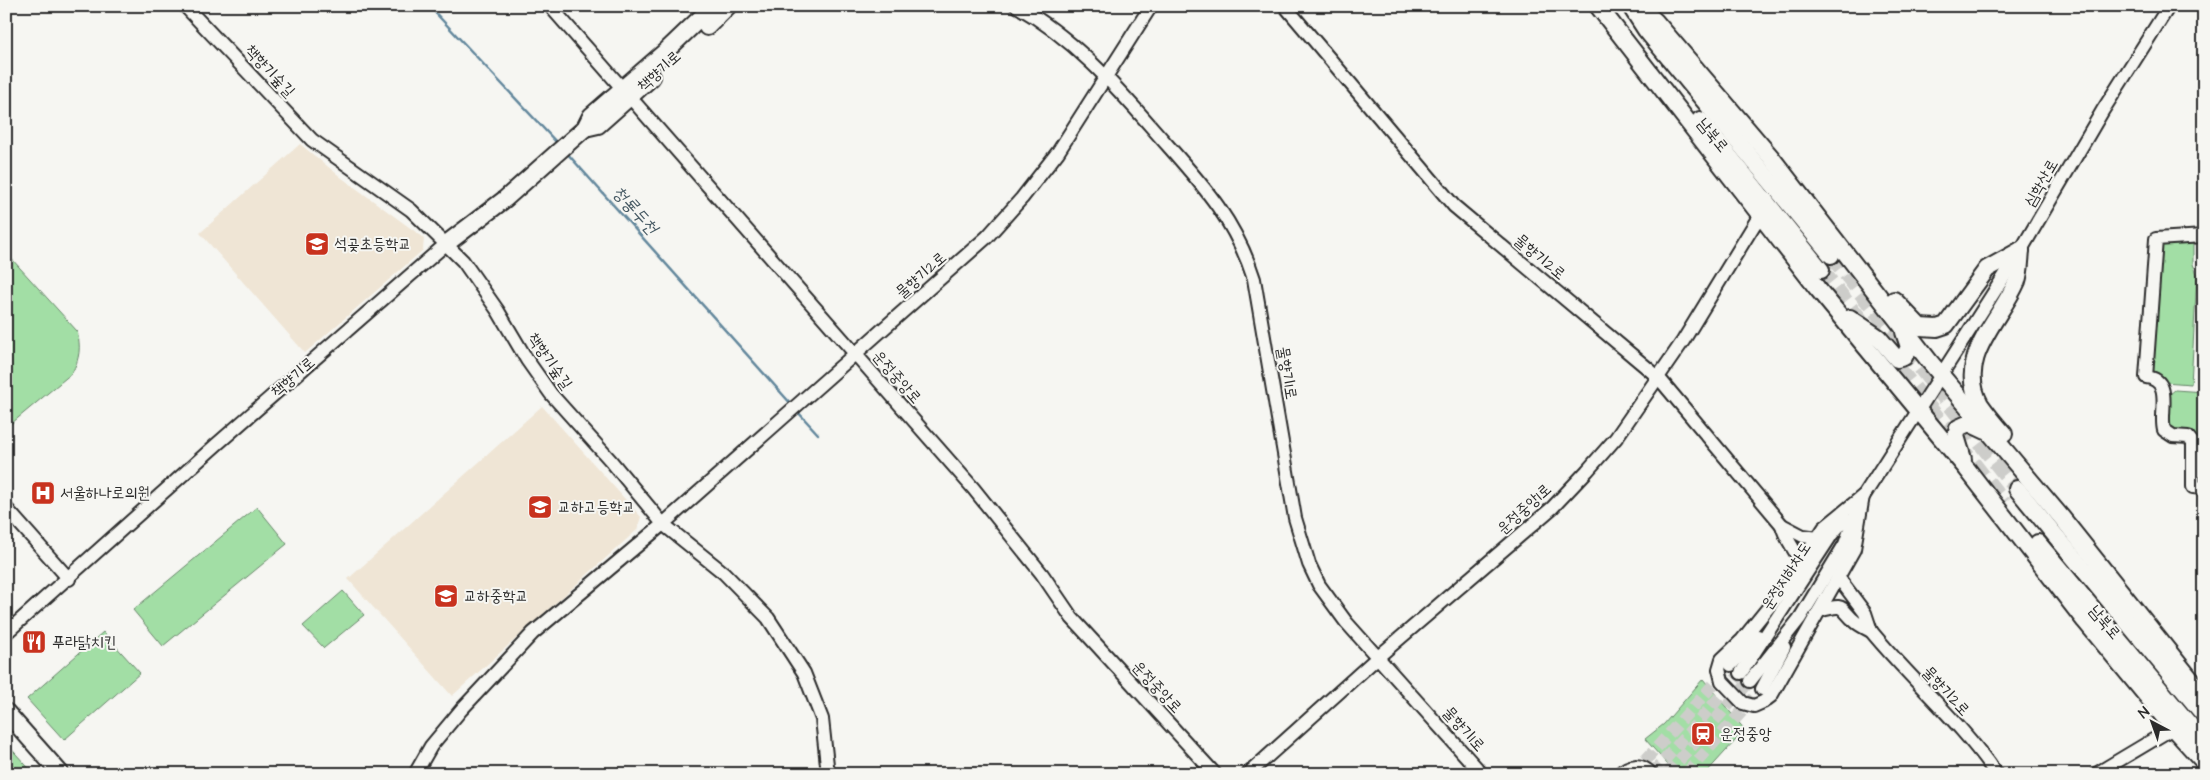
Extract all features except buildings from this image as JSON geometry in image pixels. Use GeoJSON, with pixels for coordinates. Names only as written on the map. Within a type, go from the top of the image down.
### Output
{"type":"FeatureCollection","features":[{"type":"Feature","properties":{"kind":"main road","name":"책향기로"},"geometry":{"type":"LineString","coordinates":[[446,244],[536,172],[585,128],[598,125],[626,93],[713,6]]}},
{"type":"Feature","properties":{"kind":"main road","name":"책향기로"},"geometry":{"type":"LineString","coordinates":[[626,93],[728,6]]}},
{"type":"Feature","properties":{"kind":"main road"},"geometry":{"type":"LineString","coordinates":[[1599,6],[1825,297],[1967,468],[2085,621],[2173,728],[2204,762]]}},
{"type":"Feature","properties":{"kind":"main road","name":"남북로"},"geometry":{"type":"LineString","coordinates":[[1599,6],[1643,49],[1821,270]]}},
{"type":"Feature","properties":{"kind":"main road","name":"남북로"},"geometry":{"type":"LineString","coordinates":[[1631,6],[1653,37],[1831,255]]}},
{"type":"Feature","properties":{"kind":"main road"},"geometry":{"type":"LineString","coordinates":[[1639,6],[1655,21],[1770,156],[1941,377],[2062,518],[2204,696]]}},
{"type":"Feature","properties":{"kind":"main road"},"geometry":{"type":"LineString","coordinates":[[1796,192],[1828,222],[1911,320],[1920,327],[1937,328],[1946,325],[1987,269],[2021,250]]}},
{"type":"Feature","properties":{"kind":"main road"},"geometry":{"type":"LineString","coordinates":[[2021,250],[2018,279],[1976,351],[1972,368],[1973,381],[1980,403],[2036,474],[2062,518]]}},
{"type":"Feature","properties":{"kind":"main road"},"geometry":{"type":"LineString","coordinates":[[1825,297],[1859,325],[1878,337],[1897,359],[1904,357],[1910,347],[1903,329]]}},
{"type":"Feature","properties":{"kind":"main road"},"geometry":{"type":"LineString","coordinates":[[1967,468],[1959,451],[1956,436],[1958,428],[1969,424],[1990,434]]}},
{"type":"Feature","properties":{"kind":"main road","name":"남북로"},"geometry":{"type":"LineString","coordinates":[[2017,489],[2204,715]]}},
{"type":"Feature","properties":{"kind":"main road","name":"남북로"},"geometry":{"type":"LineString","coordinates":[[2004,503],[2204,742]]}},
{"type":"Feature","properties":{"kind":"main road"},"geometry":{"type":"LineString","coordinates":[[6,712],[61,774]]}},
{"type":"Feature","properties":{"kind":"street","name":"책향기숲길"},"geometry":{"type":"LineString","coordinates":[[185,6],[312,140],[411,210],[463,261],[493,303],[527,360],[551,394],[663,524],[724,573],[768,618],[804,673],[822,719],[828,774]]}},
{"type":"Feature","properties":{"kind":"street","name":"운정중앙로"},"geometry":{"type":"LineString","coordinates":[[550,6],[973,488],[1042,574],[1072,618],[1215,774]]}},
{"type":"Feature","properties":{"kind":"street","name":"물향기1로"},"geometry":{"type":"LineString","coordinates":[[1017,6],[1049,26],[1106,77],[1211,195],[1246,254],[1254,279],[1295,518],[1302,546],[1319,585],[1331,604],[1482,774]]}},
{"type":"Feature","properties":{"kind":"street","name":"물향기2로"},"geometry":{"type":"LineString","coordinates":[[663,524],[987,237],[1022,198],[1058,152],[1151,6]]}},
{"type":"Feature","properties":{"kind":"street","name":"물향기2로"},"geometry":{"type":"LineString","coordinates":[[1285,6],[1454,206],[1658,377],[1782,525]]}},
{"type":"Feature","properties":{"kind":"street","name":"심학산로"},"geometry":{"type":"LineString","coordinates":[[1862,498],[2021,250],[2103,110],[2169,6]]}},
{"type":"Feature","properties":{"kind":"street","name":"운정중앙1로"},"geometry":{"type":"LineString","coordinates":[[1248,774],[1378,657],[1552,508],[1587,472],[1616,438],[1658,377],[1760,215]]}},
{"type":"Feature","properties":{"kind":"street"},"geometry":{"type":"LineString","coordinates":[[2204,236],[2156,239],[2146,377],[2154,380],[2165,394],[2164,430],[2173,436],[2188,437],[2193,442],[2193,487],[2204,488]]}},
{"type":"Feature","properties":{"kind":"street","name":"책향기로"},"geometry":{"type":"LineString","coordinates":[[6,633],[216,444],[446,244]]}},
{"type":"Feature","properties":{"kind":"street"},"geometry":{"type":"LineString","coordinates":[[1862,498],[1854,549],[1770,696],[1754,706],[1743,703],[1722,681],[1719,669],[1722,659],[1748,633],[1785,588],[1824,528],[1862,498]]}},
{"type":"Feature","properties":{"kind":"street"},"geometry":{"type":"LineString","coordinates":[[1762,689],[1800,618],[1845,544],[1862,498]]}},
{"type":"Feature","properties":{"kind":"street","name":"운정지하차도"},"geometry":{"type":"LineString","coordinates":[[1800,618],[1741,673],[1832,534],[1862,498]]}},
{"type":"Feature","properties":{"kind":"street"},"geometry":{"type":"LineString","coordinates":[[6,508],[69,578]]}},
{"type":"Feature","properties":{"kind":"street"},"geometry":{"type":"LineString","coordinates":[[415,774],[431,746],[461,710],[533,633],[663,524]]}},
{"type":"Feature","properties":{"kind":"street"},"geometry":{"type":"LineString","coordinates":[[1782,525],[1803,536],[1818,538]]}},
{"type":"Feature","properties":{"kind":"street"},"geometry":{"type":"LineString","coordinates":[[1782,525],[1784,537],[1794,548],[1801,563]]}},
{"type":"Feature","properties":{"kind":"street"},"geometry":{"type":"LineString","coordinates":[[1838,577],[1864,613],[1871,631]]}},
{"type":"Feature","properties":{"kind":"street"},"geometry":{"type":"LineString","coordinates":[[1819,611],[1834,606],[1839,607],[1846,610],[1856,622],[1871,631]]}},
{"type":"Feature","properties":{"kind":"street","name":"물향기2로"},"geometry":{"type":"LineString","coordinates":[[1871,631],[1972,742],[1996,774]]}},
{"type":"Feature","properties":{"kind":"street"},"geometry":{"type":"LineString","coordinates":[[2096,774],[2173,728]]}},
{"type":"Feature","properties":{"kind":"street"},"geometry":{"type":"LineString","coordinates":[[1619,774],[1624,768],[1641,766],[1651,774]]}},
{"type":"Feature","properties":{"kind":"shaded area","name":"석곶초등학교"},"geometry":{"type":"Polygon","coordinates":[[[300,144],[342,178],[424,238],[423,250],[305,353],[200,233],[300,144]]]}},
{"type":"Feature","properties":{"kind":"shaded area"},"geometry":{"type":"Polygon","coordinates":[[[542,406],[641,517],[637,530],[452,696],[348,579],[542,406]]]}},
{"type":"Feature","properties":{"kind":"green space"},"geometry":{"type":"Polygon","coordinates":[[[2193,241],[2193,264],[2197,274],[2191,384],[2164,382],[2152,370],[2161,243],[2193,241]]]}},
{"type":"Feature","properties":{"kind":"green space"},"geometry":{"type":"Polygon","coordinates":[[[6,249],[10,257],[77,331],[79,347],[77,362],[72,373],[6,428],[6,249]]]}},
{"type":"Feature","properties":{"kind":"green space"},"geometry":{"type":"Polygon","coordinates":[[[2175,390],[2204,392],[2204,483],[2198,477],[2199,445],[2169,428],[2170,394],[2175,390]]]}},
{"type":"Feature","properties":{"kind":"green space"},"geometry":{"type":"Polygon","coordinates":[[[257,507],[287,544],[163,646],[133,610],[257,507]]]}},
{"type":"Feature","properties":{"kind":"green space"},"geometry":{"type":"Polygon","coordinates":[[[343,591],[364,615],[324,648],[303,626],[343,591]]]}},
{"type":"Feature","properties":{"kind":"green space"},"geometry":{"type":"Polygon","coordinates":[[[103,632],[140,673],[64,740],[27,699],[103,632]]]}},
{"type":"Feature","properties":{"kind":"green space"},"geometry":{"type":"Polygon","coordinates":[[[1703,679],[1745,730],[1705,774],[1676,774],[1645,739],[1664,724],[1703,679]]]}},
{"type":"Feature","properties":{"kind":"green space"},"geometry":{"type":"Polygon","coordinates":[[[6,743],[34,774],[6,774],[6,743]]]}},
{"type":"Feature","properties":{"kind":"waterway","name":"청룡두천"},"geometry":{"type":"LineString","coordinates":[[429,6],[559,145]]}},
{"type":"Feature","properties":{"kind":"waterway","name":"청룡두천"},"geometry":{"type":"LineString","coordinates":[[566,152],[792,405]]}},
{"type":"Feature","properties":{"kind":"waterway","name":"청룡두천"},"geometry":{"type":"LineString","coordinates":[[797,411],[818,434]]}},
{"type":"Feature","properties":{"kind":"tunnel"},"geometry":{"type":"LineString","coordinates":[[1831,255],[2017,489]]}},
{"type":"Feature","properties":{"kind":"tunnel"},"geometry":{"type":"LineString","coordinates":[[1821,270],[1866,327]]}},
{"type":"Feature","properties":{"kind":"tunnel"},"geometry":{"type":"LineString","coordinates":[[1884,350],[2004,503]]}},
{"type":"Feature","properties":{"kind":"tunnel"},"geometry":{"type":"LineString","coordinates":[[1633,774],[1731,665]]}},
{"type":"Feature","properties":{"kind":"tunnel"},"geometry":{"type":"LineString","coordinates":[[1652,774],[1741,673]]}},
{"type":"Feature","properties":{"kind":"tunnel"},"geometry":{"type":"LineString","coordinates":[[1667,774],[1750,681]]}},
{"type":"Feature","properties":{"kind":"tunnel"},"geometry":{"type":"LineString","coordinates":[[1686,774],[1762,689]]}},
{"type":"Feature","properties":{"kind":"place","name":"석곶초등학교"},"geometry":{"type":"Point","coordinates":[317,244]}},
{"type":"Feature","properties":{"kind":"place","name":"서울하나로의원"},"geometry":{"type":"Point","coordinates":[43,493]}},
{"type":"Feature","properties":{"kind":"place","name":"교하고등학교"},"geometry":{"type":"Point","coordinates":[540,507]}},
{"type":"Feature","properties":{"kind":"place","name":"교하중학교"},"geometry":{"type":"Point","coordinates":[446,596]}},
{"type":"Feature","properties":{"kind":"place","name":"푸라닭치킨"},"geometry":{"type":"Point","coordinates":[34,642]}},
{"type":"Feature","properties":{"kind":"place","name":"운정중앙"},"geometry":{"type":"Point","coordinates":[1703,734]}}]}
